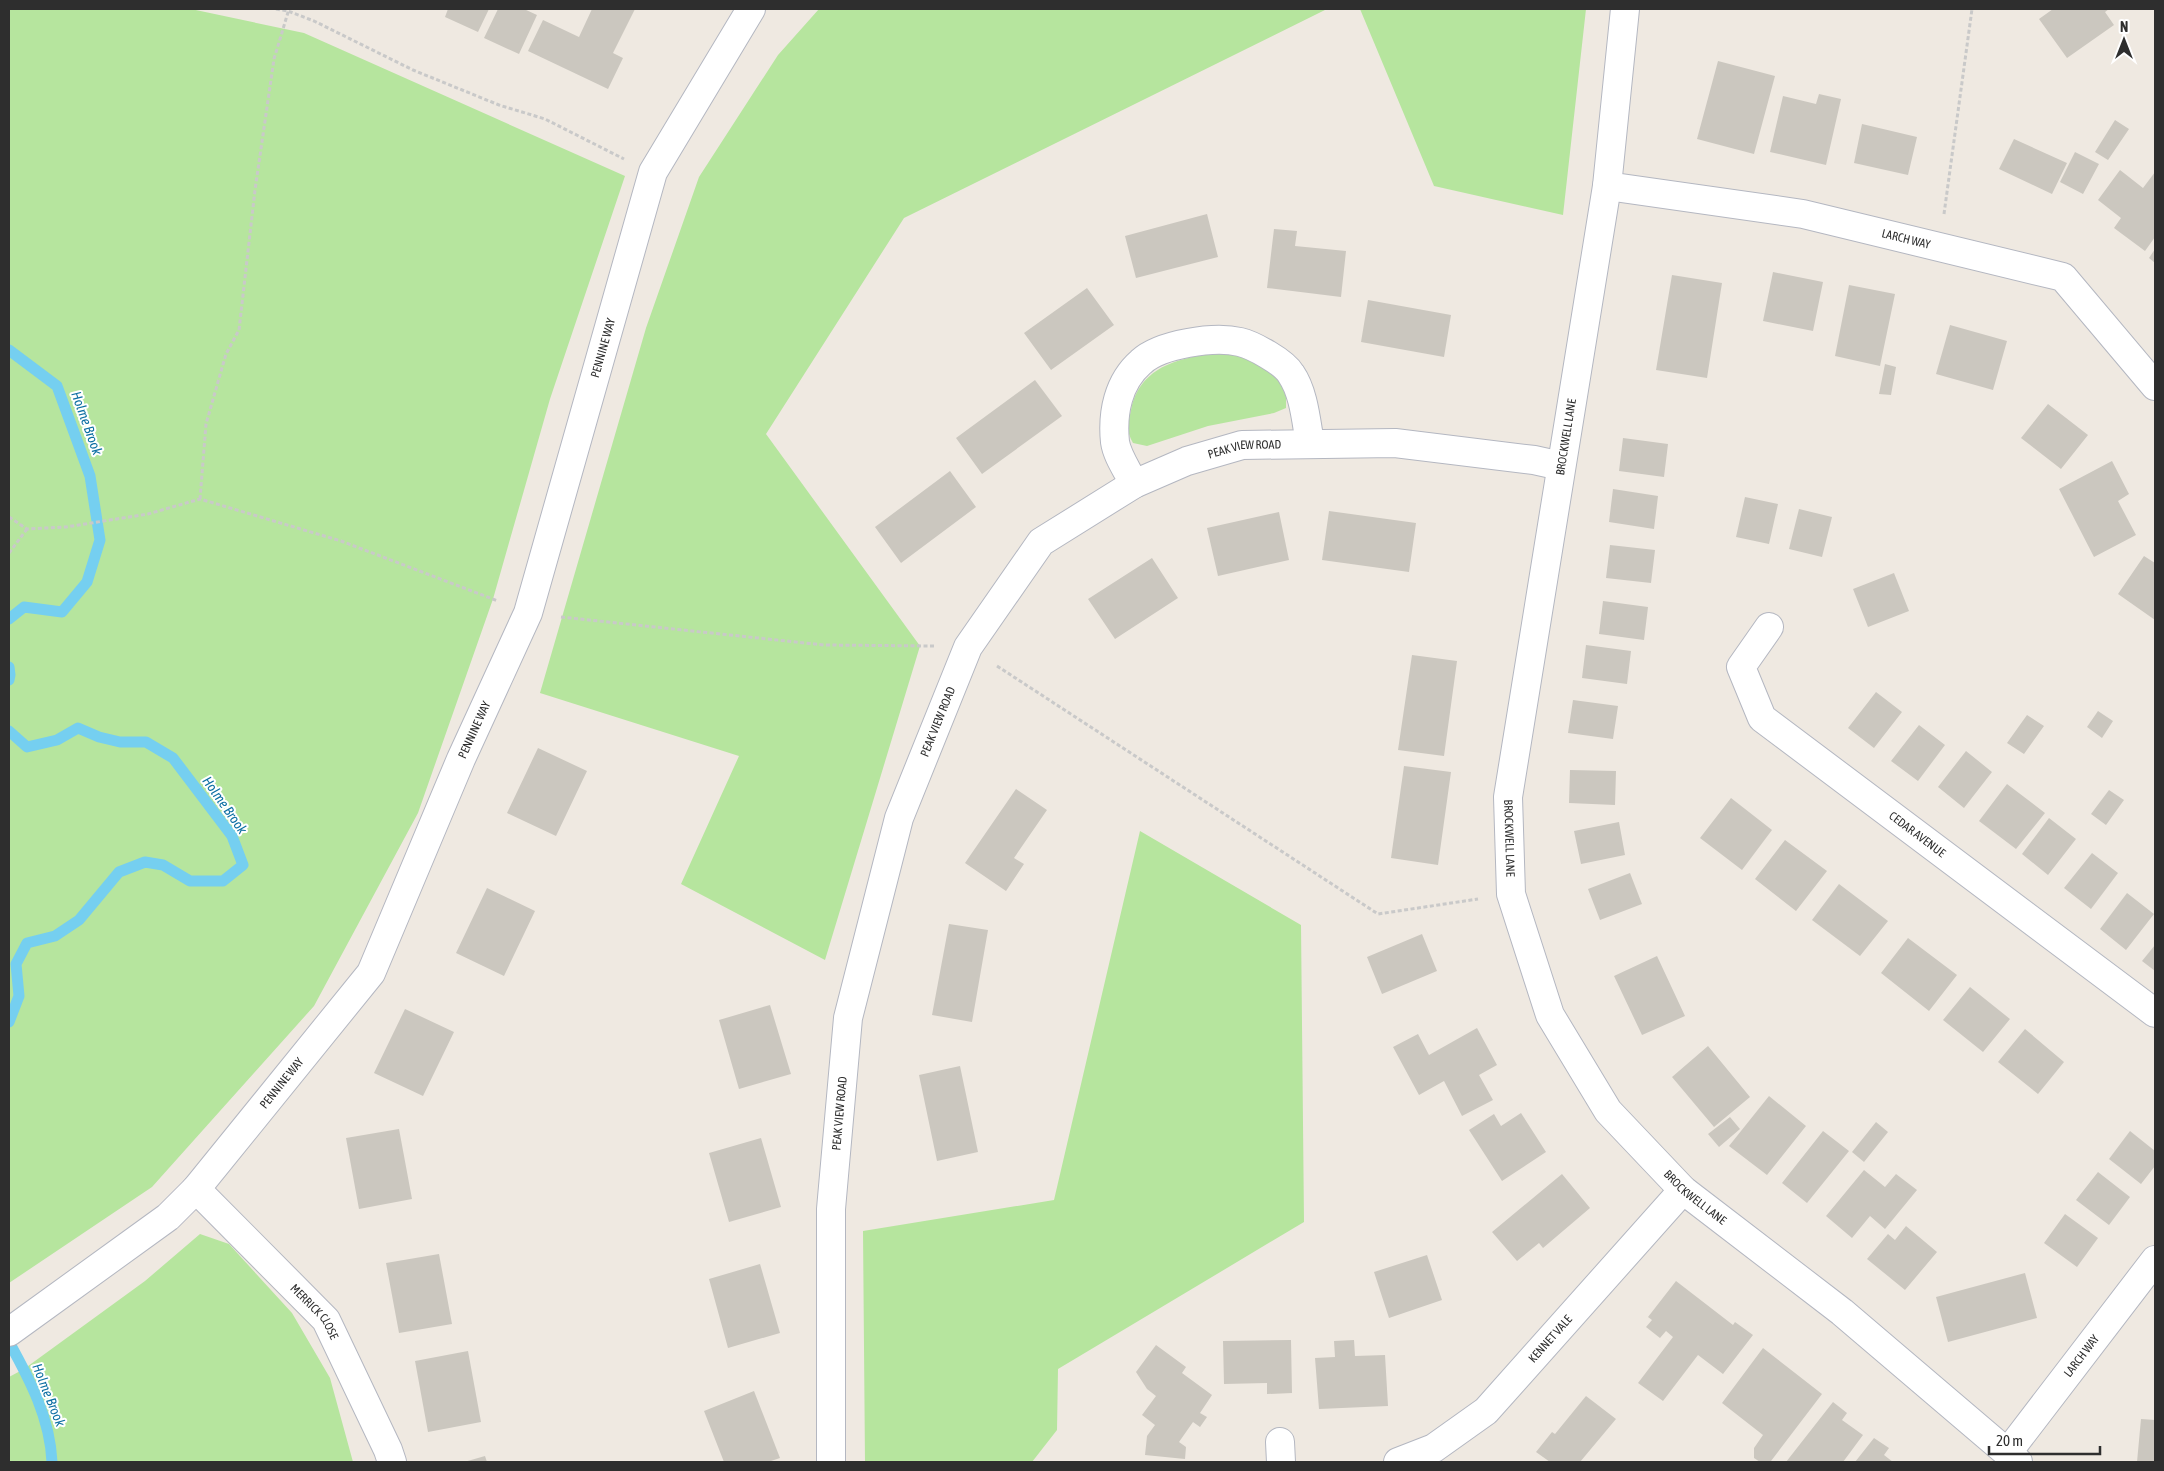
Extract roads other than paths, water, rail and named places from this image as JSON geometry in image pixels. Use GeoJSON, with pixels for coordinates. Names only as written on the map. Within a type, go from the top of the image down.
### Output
{"type":"FeatureCollection","features":[{"type":"Feature","properties":{"kind":"street","name":"PENNINE WAY"},"geometry":{"type":"LineString","coordinates":[[11,1330],[168,1217],[196,1189],[371,973],[461,759],[528,612],[653,172],[751,9]]}},
{"type":"Feature","properties":{"kind":"street","name":"BROCKWELL LANE"},"geometry":{"type":"LineString","coordinates":[[1625,9],[1607,186],[1508,797],[1511,894],[1550,1015],[1608,1111],[1683,1190],[1842,1312],[2013,1457]]}},
{"type":"Feature","properties":{"kind":"street","name":"LARCH WAY"},"geometry":{"type":"LineString","coordinates":[[1607,186],[1803,214],[2063,277],[2155,386]]}},
{"type":"Feature","properties":{"kind":"street"},"geometry":{"type":"LineString","coordinates":[[1134,484],[1116,445],[1114,420],[1118,398],[1128,377],[1142,361],[1162,349],[1212,340],[1241,342],[1269,356],[1291,372],[1300,392],[1310,443]]}},
{"type":"Feature","properties":{"kind":"street","name":"PEAK VIEW ROAD"},"geometry":{"type":"LineString","coordinates":[[831,1462],[831,1209],[848,1018],[899,818],[968,647],[1041,542],[1134,484],[1187,461],[1242,445],[1395,443],[1534,460],[1562,466]]}},
{"type":"Feature","properties":{"kind":"street","name":"CEDAR AVENUE"},"geometry":{"type":"LineString","coordinates":[[1769,628],[1741,667],[1762,718],[2155,1013]]}},
{"type":"Feature","properties":{"kind":"street","name":"MERRICK CLOSE"},"geometry":{"type":"LineString","coordinates":[[196,1189],[326,1320],[392,1462]]}},
{"type":"Feature","properties":{"kind":"street","name":"KENNET VALE"},"geometry":{"type":"LineString","coordinates":[[1398,1462],[1434,1448],[1486,1411],[1683,1190]]}},
{"type":"Feature","properties":{"kind":"street","name":"LARCH WAY"},"geometry":{"type":"LineString","coordinates":[[2013,1457],[2155,1260]]}},
{"type":"Feature","properties":{"kind":"waterway","name":"Holme Brook"},"geometry":{"type":"LineString","coordinates":[[9,350],[57,386],[90,476],[100,540],[87,582],[62,612],[24,607],[9,619]]}},
{"type":"Feature","properties":{"kind":"waterway","name":"Holme Brook"},"geometry":{"type":"LineString","coordinates":[[9,667],[9,680]]}},
{"type":"Feature","properties":{"kind":"waterway","name":"Holme Brook"},"geometry":{"type":"LineString","coordinates":[[9,731],[27,747],[57,740],[78,728],[99,737],[120,742],[146,742],[173,758],[232,836],[243,865],[223,881],[190,881],[163,865],[145,862],[119,872],[79,920],[55,936],[27,943],[16,964],[19,996],[9,1022]]}},
{"type":"Feature","properties":{"kind":"waterway","name":"Holme Brook"},"geometry":{"type":"LineString","coordinates":[[9,1342],[38,1400],[47,1430],[52,1462]]}}]}
